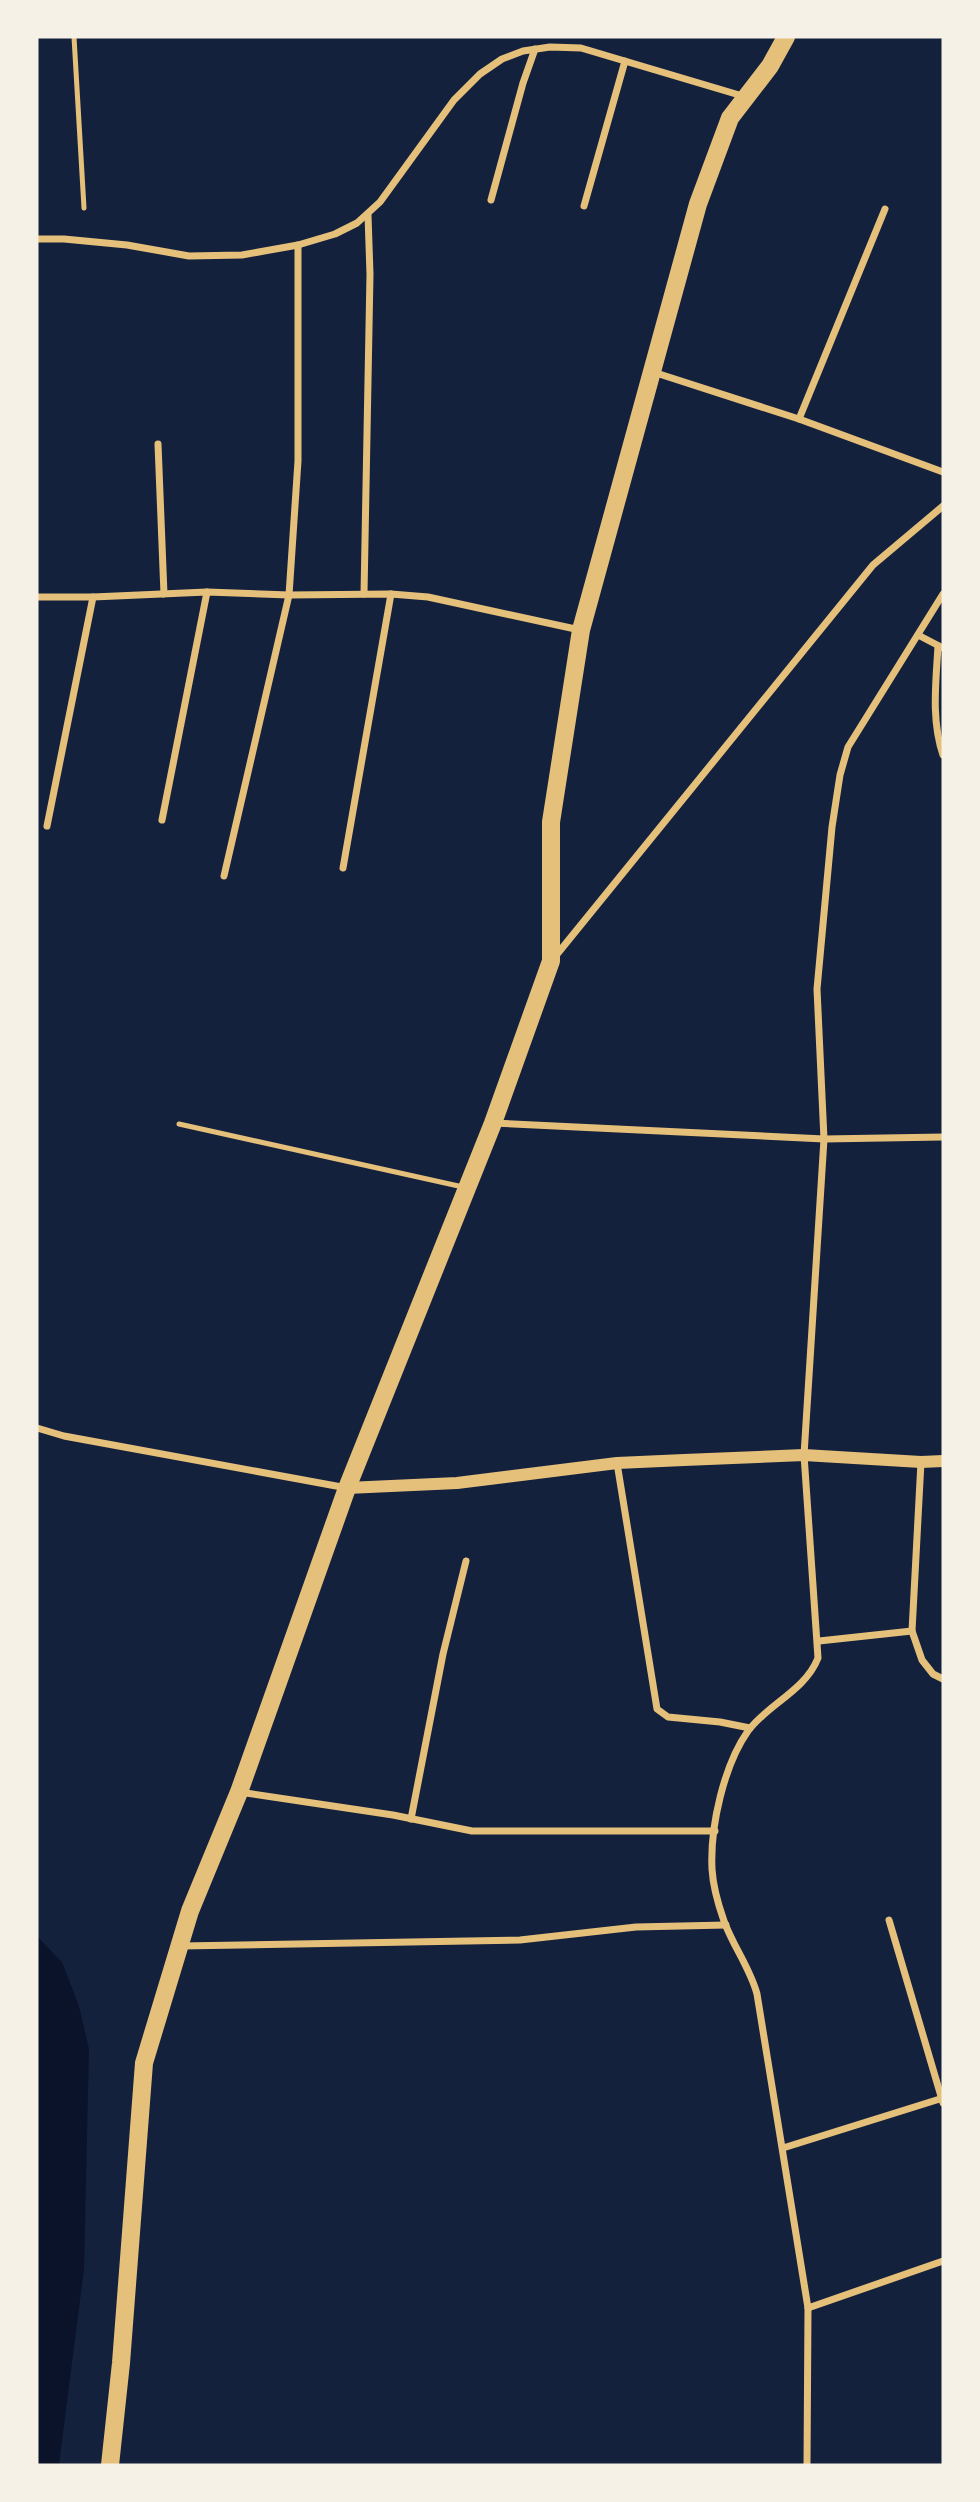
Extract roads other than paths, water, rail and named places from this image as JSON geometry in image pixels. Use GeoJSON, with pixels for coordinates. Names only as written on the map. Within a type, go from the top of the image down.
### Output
{"type":"FeatureCollection","features":[{"type":"Feature","properties":{"kind":"main road"},"geometry":{"type":"LineString","coordinates":[[110,2465],[144,2063],[190,1911],[239,1792],[347,1489],[493,1123],[551,961],[551,822],[581,630],[698,204],[730,118],[770,66],[786,37]]}},
{"type":"Feature","properties":{"kind":"street"},"geometry":{"type":"LineString","coordinates":[[37,239],[115,244],[189,256],[242,255],[335,234],[368,215],[380,202],[454,100],[480,74],[502,59],[523,51],[581,48],[746,97]]}},
{"type":"Feature","properties":{"kind":"street"},"geometry":{"type":"LineString","coordinates":[[491,200],[535,49]]}},
{"type":"Feature","properties":{"kind":"street"},"geometry":{"type":"LineString","coordinates":[[584,206],[625,61]]}},
{"type":"Feature","properties":{"kind":"street"},"geometry":{"type":"LineString","coordinates":[[799,419],[885,209]]}},
{"type":"Feature","properties":{"kind":"street"},"geometry":{"type":"LineString","coordinates":[[364,594],[370,274],[368,215]]}},
{"type":"Feature","properties":{"kind":"street"},"geometry":{"type":"LineString","coordinates":[[224,876],[289,595],[298,461],[298,244]]}},
{"type":"Feature","properties":{"kind":"street"},"geometry":{"type":"LineString","coordinates":[[652,372],[799,419],[943,472]]}},
{"type":"Feature","properties":{"kind":"street"},"geometry":{"type":"LineString","coordinates":[[158,444],[164,594]]}},
{"type":"Feature","properties":{"kind":"street"},"geometry":{"type":"LineString","coordinates":[[551,961],[873,565],[943,506]]}},
{"type":"Feature","properties":{"kind":"street"},"geometry":{"type":"LineString","coordinates":[[162,820],[207,592]]}},
{"type":"Feature","properties":{"kind":"street"},"geometry":{"type":"LineString","coordinates":[[37,597],[207,592],[289,595],[391,594],[428,597],[581,630]]}},
{"type":"Feature","properties":{"kind":"street"},"geometry":{"type":"LineString","coordinates":[[343,868],[391,594]]}},
{"type":"Feature","properties":{"kind":"street"},"geometry":{"type":"LineString","coordinates":[[807,2465],[807,2308],[783,2148],[757,1994],[726,1924],[715,1892],[712,1867],[720,1799],[735,1752],[751,1728],[800,1685],[814,1669],[818,1658],[819,1640],[804,1455],[824,1139],[817,989],[832,827],[840,775],[848,747],[943,594]]}},
{"type":"Feature","properties":{"kind":"street"},"geometry":{"type":"LineString","coordinates":[[47,826],[93,597]]}},
{"type":"Feature","properties":{"kind":"street"},"geometry":{"type":"LineString","coordinates":[[918,635],[940,647],[935,722],[943,755]]}},
{"type":"Feature","properties":{"kind":"street"},"geometry":{"type":"LineString","coordinates":[[493,1123],[824,1139],[943,1138]]}},
{"type":"Feature","properties":{"kind":"street"},"geometry":{"type":"LineString","coordinates":[[37,1427],[64,1436],[347,1489],[457,1483],[617,1463],[804,1455],[943,1461]]}},
{"type":"Feature","properties":{"kind":"street"},"geometry":{"type":"LineString","coordinates":[[921,1462],[912,1631],[922,1660],[933,1674],[943,1679]]}},
{"type":"Feature","properties":{"kind":"street"},"geometry":{"type":"LineString","coordinates":[[617,1463],[657,1709],[668,1717],[751,1728]]}},
{"type":"Feature","properties":{"kind":"street"},"geometry":{"type":"LineString","coordinates":[[411,1819],[443,1654],[466,1561]]}},
{"type":"Feature","properties":{"kind":"street"},"geometry":{"type":"LineString","coordinates":[[819,1640],[912,1631]]}},
{"type":"Feature","properties":{"kind":"street"},"geometry":{"type":"LineString","coordinates":[[239,1792],[472,1831],[715,1831]]}},
{"type":"Feature","properties":{"kind":"street"},"geometry":{"type":"LineString","coordinates":[[783,2148],[943,2100],[889,1920]]}},
{"type":"Feature","properties":{"kind":"street"},"geometry":{"type":"LineString","coordinates":[[180,1946],[520,1940],[636,1927],[726,1924]]}},
{"type":"Feature","properties":{"kind":"street"},"geometry":{"type":"LineString","coordinates":[[807,2308],[943,2261]]}},
{"type":"Feature","properties":{"kind":"lane"},"geometry":{"type":"LineString","coordinates":[[74,37],[84,208]]}},
{"type":"Feature","properties":{"kind":"lane"},"geometry":{"type":"LineString","coordinates":[[179,1124],[467,1188]]}},
{"type":"Feature","properties":{"kind":"water"},"geometry":{"type":"Polygon","coordinates":[[[37,1936],[62,1962],[79,2006],[89,2049],[84,2269],[59,2465],[37,2465],[37,1936]]]}}]}
